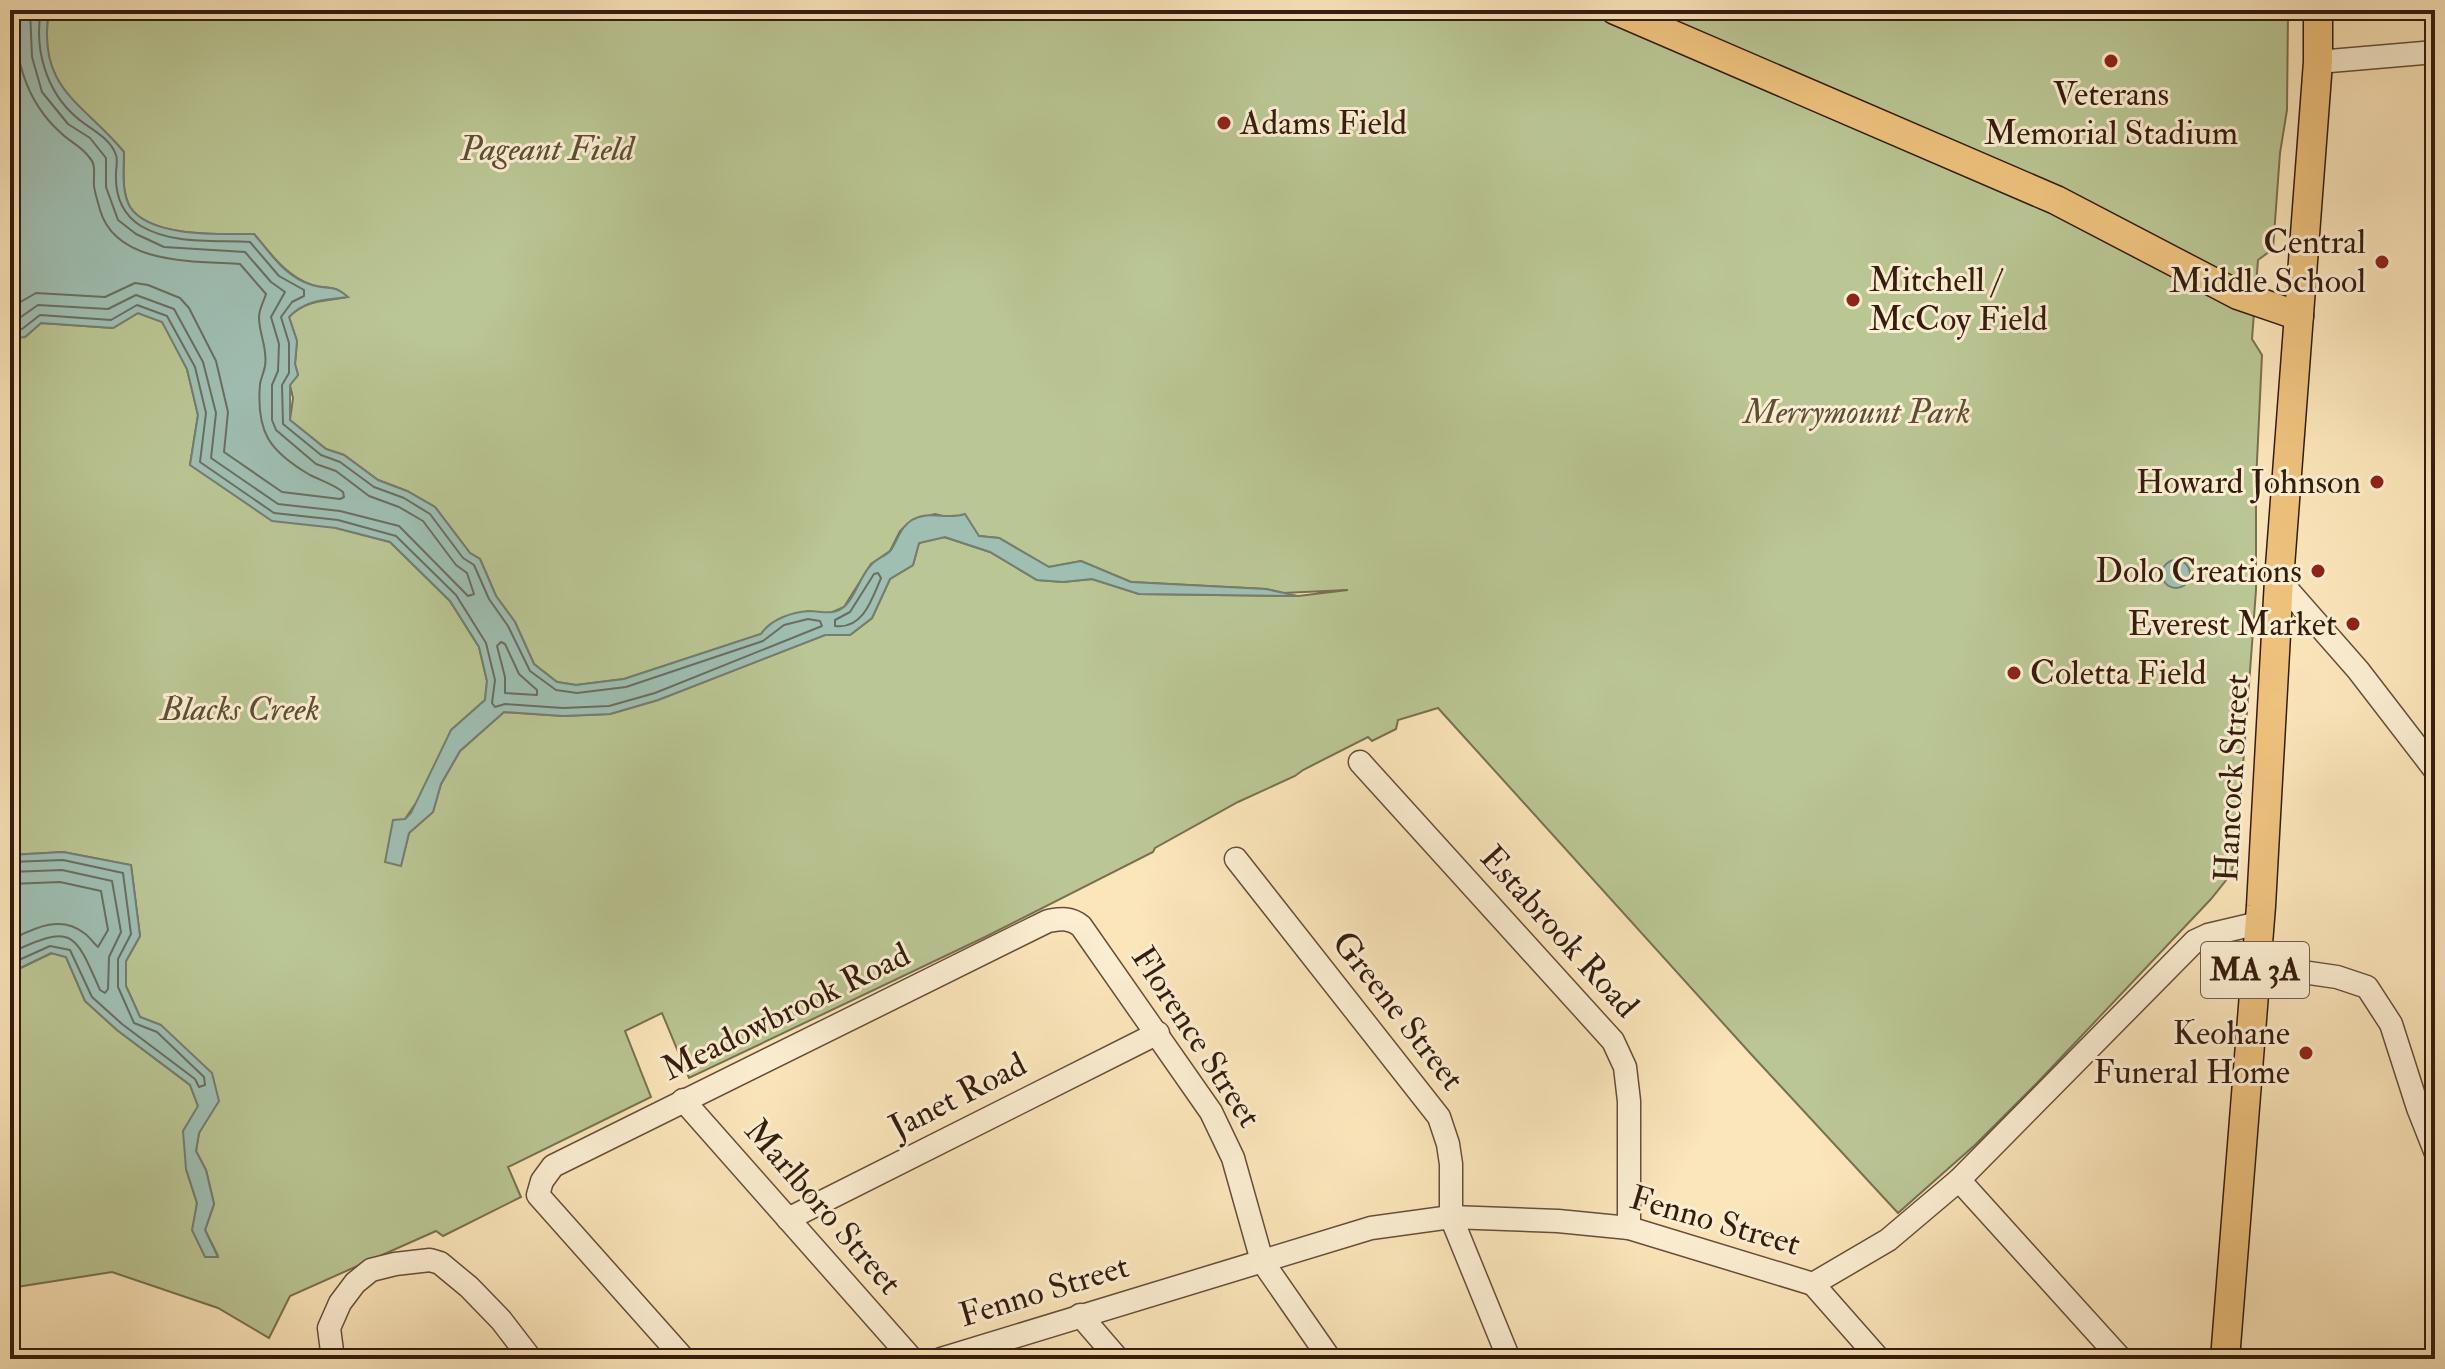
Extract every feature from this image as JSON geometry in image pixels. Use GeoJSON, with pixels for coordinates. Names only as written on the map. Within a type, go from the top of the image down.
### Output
{"type":"FeatureCollection","features":[{"type":"Feature","properties":{"kind":"main road"},"geometry":{"type":"LineString","coordinates":[[1615,10],[2056,200],[2238,295],[2299,316]]}},
{"type":"Feature","properties":{"kind":"main road","name":"Hancock Street"},"geometry":{"type":"LineString","coordinates":[[2225,1359],[2259,923],[2279,580],[2318,62],[2318,10]]}},
{"type":"Feature","properties":{"kind":"street"},"geometry":{"type":"LineString","coordinates":[[2318,62],[2435,52]]}},
{"type":"Feature","properties":{"kind":"street"},"geometry":{"type":"LineString","coordinates":[[2279,580],[2358,670],[2435,770]]}},
{"type":"Feature","properties":{"kind":"street","name":"Estabrook Road"},"geometry":{"type":"LineString","coordinates":[[1360,762],[1613,1041],[1625,1067],[1629,1101],[1629,1228]]}},
{"type":"Feature","properties":{"kind":"street","name":"Greene Street"},"geometry":{"type":"LineString","coordinates":[[1236,859],[1439,1117],[1451,1164],[1451,1217],[1509,1359]]}},
{"type":"Feature","properties":{"kind":"street","name":"Meadowbrook Road"},"geometry":{"type":"LineString","coordinates":[[684,1359],[538,1195],[542,1181],[553,1166],[1048,921],[1065,918],[1075,920],[1081,926]]}},
{"type":"Feature","properties":{"kind":"street","name":"Fenno Street"},"geometry":{"type":"LineString","coordinates":[[941,1359],[1371,1228],[1451,1217],[1558,1221],[1629,1228],[1813,1284],[1888,1240],[1959,1180],[2195,941],[2259,923]]}},
{"type":"Feature","properties":{"kind":"street","name":"Florence Street"},"geometry":{"type":"LineString","coordinates":[[1081,926],[1211,1112],[1233,1158],[1262,1261],[1330,1359]]}},
{"type":"Feature","properties":{"kind":"street"},"geometry":{"type":"LineString","coordinates":[[2255,965],[2337,977],[2367,987],[2391,1024],[2435,1151]]}},
{"type":"Feature","properties":{"kind":"street","name":"Janet Road"},"geometry":{"type":"LineString","coordinates":[[788,1219],[1158,1033]]}},
{"type":"Feature","properties":{"kind":"street","name":"Marlboro Street"},"geometry":{"type":"LineString","coordinates":[[683,1100],[912,1359]]}},
{"type":"Feature","properties":{"kind":"street"},"geometry":{"type":"LineString","coordinates":[[1959,1180],[2121,1359]]}},
{"type":"Feature","properties":{"kind":"street"},"geometry":{"type":"LineString","coordinates":[[333,1359],[329,1328],[340,1303],[355,1283],[371,1270],[430,1260],[440,1263],[469,1287],[501,1320],[531,1359]]}},
{"type":"Feature","properties":{"kind":"street"},"geometry":{"type":"LineString","coordinates":[[1813,1284],[1879,1359]]}},
{"type":"Feature","properties":{"kind":"street"},"geometry":{"type":"LineString","coordinates":[[1080,1315],[1118,1359]]}},
{"type":"Feature","properties":{"kind":"green space","name":"Merrymount Park"},"geometry":{"type":"Polygon","coordinates":[[[49,10],[2288,10],[2287,110],[2280,153],[2273,249],[2258,260],[2252,339],[2262,355],[2256,482],[2256,590],[2237,847],[2231,874],[2037,1083],[1976,1144],[1898,1213],[1438,708],[1398,720],[1396,729],[1372,741],[1368,737],[1238,802],[1155,848],[1153,852],[985,937],[689,1078],[662,1013],[625,1031],[651,1097],[508,1167],[521,1197],[443,1236],[436,1231],[290,1296],[269,1338],[218,1308],[112,1272],[10,1288],[10,973],[52,953],[66,957],[85,1001],[117,1030],[190,1085],[198,1106],[186,1169],[197,1203],[193,1230],[218,1256],[205,1230],[214,1204],[206,1170],[196,1151],[199,1133],[207,1119],[161,1025],[140,1017],[126,986],[126,961],[140,936],[131,865],[63,852],[10,855],[10,338],[25,337],[41,323],[113,328],[138,313],[163,322],[187,369],[198,415],[190,465],[336,528],[390,542],[450,601],[479,647],[487,681],[485,700],[451,730],[424,791],[405,819],[401,865],[409,833],[433,812],[441,784],[460,751],[504,712],[563,716],[610,714],[658,700],[825,635],[850,635],[872,618],[890,579],[913,565],[919,543],[944,537],[990,552],[1037,580],[1063,582],[1092,579],[1139,594],[1298,596],[1348,590],[1283,593],[1266,589],[1131,582],[1081,561],[1049,567],[999,538],[979,536],[950,518],[935,514],[912,520],[900,531],[890,551],[871,564],[844,607],[828,614],[808,611],[761,634],[624,679],[576,685],[557,682],[534,664],[515,622],[496,596],[480,559],[470,553],[435,507],[407,491],[378,480],[344,455],[326,449],[290,420],[293,398],[290,385],[298,375],[295,364],[297,341],[289,317],[309,304],[347,297],[334,288],[312,285],[294,276],[254,234],[188,232],[153,224],[140,217],[130,207],[125,194],[124,152],[78,106],[56,76],[49,58],[49,10]]]}},
{"type":"Feature","properties":{"kind":"water"},"geometry":{"type":"Polygon","coordinates":[[[10,10],[49,10],[49,58],[56,76],[66,92],[124,152],[125,194],[130,207],[140,217],[153,224],[188,232],[254,234],[294,277],[318,287],[338,290],[348,297],[309,304],[289,317],[297,341],[295,364],[298,375],[290,385],[290,420],[326,449],[344,455],[378,480],[407,491],[435,507],[470,553],[480,559],[496,596],[515,622],[534,664],[557,682],[576,685],[624,679],[761,634],[770,624],[789,615],[841,609],[849,602],[871,565],[891,550],[905,526],[925,516],[965,514],[979,536],[999,538],[1049,567],[1081,561],[1131,582],[1266,589],[1298,596],[1139,594],[1092,579],[1063,582],[1037,580],[990,552],[945,537],[919,543],[913,565],[890,579],[872,618],[850,635],[825,635],[658,700],[610,714],[563,716],[504,712],[460,751],[441,784],[433,812],[409,833],[401,866],[385,862],[393,820],[405,819],[411,813],[451,730],[485,700],[487,681],[479,647],[450,601],[390,542],[336,528],[272,521],[190,465],[198,415],[187,369],[162,322],[138,313],[113,328],[41,323],[25,337],[10,338],[10,10]]]}},
{"type":"Feature","properties":{"kind":"water"},"geometry":{"type":"Polygon","coordinates":[[[2176,560],[2186,564],[2190,574],[2186,584],[2176,588],[2166,584],[2162,574],[2166,564],[2176,560]]]}},
{"type":"Feature","properties":{"kind":"water"},"geometry":{"type":"Polygon","coordinates":[[[63,852],[131,865],[140,936],[126,961],[126,986],[140,1017],[161,1025],[212,1073],[219,1101],[199,1133],[196,1151],[206,1170],[214,1204],[205,1230],[218,1257],[205,1257],[192,1230],[197,1203],[186,1169],[183,1131],[198,1106],[190,1085],[117,1030],[85,1001],[66,957],[51,953],[10,973],[10,855],[63,852]]]}},
{"type":"Feature","properties":{"kind":"place","name":"Veterans Memorial Stadium"},"geometry":{"type":"Point","coordinates":[2111,61]}},
{"type":"Feature","properties":{"kind":"place","name":"Adams Field"},"geometry":{"type":"Point","coordinates":[1224,123]}},
{"type":"Feature","properties":{"kind":"place","name":"Central Middle School"},"geometry":{"type":"Point","coordinates":[2382,262]}},
{"type":"Feature","properties":{"kind":"place","name":"Mitchell / McCoy Field"},"geometry":{"type":"Point","coordinates":[1853,300]}},
{"type":"Feature","properties":{"kind":"place","name":"Howard Johnson"},"geometry":{"type":"Point","coordinates":[2377,482]}},
{"type":"Feature","properties":{"kind":"place","name":"Dolo Creations"},"geometry":{"type":"Point","coordinates":[2318,571]}},
{"type":"Feature","properties":{"kind":"place","name":"Everest Market"},"geometry":{"type":"Point","coordinates":[2353,624]}},
{"type":"Feature","properties":{"kind":"place","name":"Coletta Field"},"geometry":{"type":"Point","coordinates":[2014,673]}},
{"type":"Feature","properties":{"kind":"place","name":"Keohane Funeral Home"},"geometry":{"type":"Point","coordinates":[2306,1053]}},
{"type":"Feature","properties":{"kind":"park label","name":"Pageant Field"},"geometry":{"type":"Point","coordinates":[547,149]}},
{"type":"Feature","properties":{"kind":"park label","name":"Blacks Creek"},"geometry":{"type":"Point","coordinates":[240,709]}}]}
